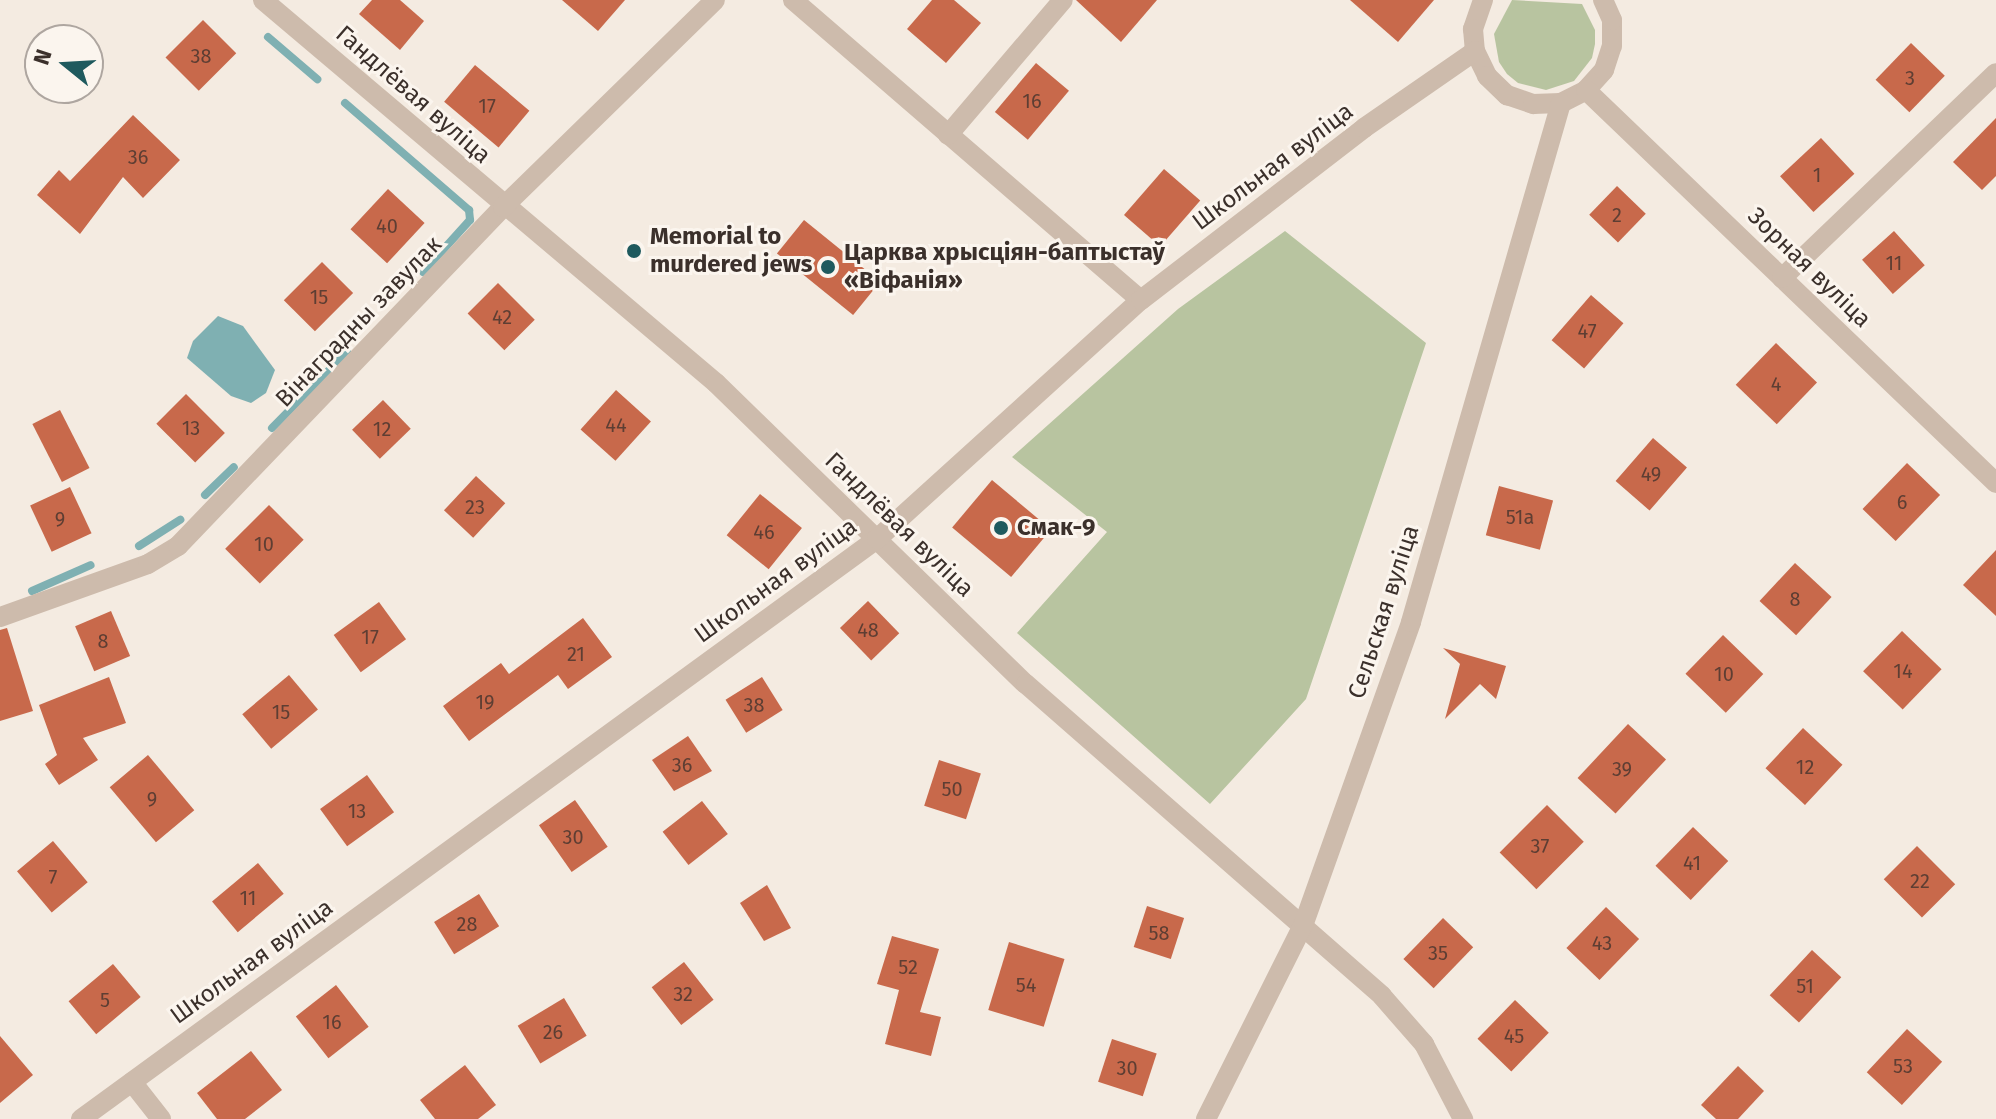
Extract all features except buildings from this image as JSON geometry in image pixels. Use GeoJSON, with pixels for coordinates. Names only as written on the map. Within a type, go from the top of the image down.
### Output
{"type":"FeatureCollection","features":[{"type":"Feature","properties":{"kind":"street","name":"Гандлёвая вуліца"},"geometry":{"type":"LineString","coordinates":[[263,0],[503,207],[716,383],[1026,684],[1304,923],[1382,996],[1424,1044],[1463,1119]]}},
{"type":"Feature","properties":{"kind":"street","name":"Вінаградны завулак"},"geometry":{"type":"LineString","coordinates":[[0,617],[148,564],[178,546],[503,207],[715,0]]}},
{"type":"Feature","properties":{"kind":"street"},"geometry":{"type":"LineString","coordinates":[[793,0],[1141,300]]}},
{"type":"Feature","properties":{"kind":"street"},"geometry":{"type":"LineString","coordinates":[[948,135],[1063,0]]}},
{"type":"Feature","properties":{"kind":"street"},"geometry":{"type":"LineString","coordinates":[[1483,0],[1473,29],[1475,51],[1487,76],[1507,95],[1533,104],[1561,103],[1586,90],[1604,70],[1612,46],[1612,20],[1603,0]]}},
{"type":"Feature","properties":{"kind":"street","name":"Школьная вуліца"},"geometry":{"type":"LineString","coordinates":[[81,1119],[877,539],[1141,300],[1364,128],[1475,51]]}},
{"type":"Feature","properties":{"kind":"street"},"geometry":{"type":"LineString","coordinates":[[1782,278],[1996,73]]}},
{"type":"Feature","properties":{"kind":"street","name":"Зорная вуліца"},"geometry":{"type":"LineString","coordinates":[[1586,90],[1996,483]]}},
{"type":"Feature","properties":{"kind":"street","name":"Сельская вуліца"},"geometry":{"type":"LineString","coordinates":[[1206,1119],[1304,923],[1411,622],[1561,103]]}},
{"type":"Feature","properties":{"kind":"street"},"geometry":{"type":"LineString","coordinates":[[132,1082],[161,1119]]}},
{"type":"Feature","properties":{"kind":"green space"},"geometry":{"type":"Polygon","coordinates":[[[1512,0],[1582,4],[1595,30],[1595,44],[1592,58],[1574,81],[1546,90],[1518,83],[1507,74],[1499,62],[1494,34],[1512,0]]]}},
{"type":"Feature","properties":{"kind":"green space"},"geometry":{"type":"Polygon","coordinates":[[[1285,231],[1426,343],[1306,699],[1210,804],[1017,633],[1107,532],[1012,457],[1178,309],[1285,231]]]}},
{"type":"Feature","properties":{"kind":"water"},"geometry":{"type":"Polygon","coordinates":[[[218,316],[243,326],[275,370],[266,393],[251,403],[231,396],[187,358],[193,341],[218,316]]]}},
{"type":"Feature","properties":{"kind":"waterway"},"geometry":{"type":"LineString","coordinates":[[268,37],[317,79]]}},
{"type":"Feature","properties":{"kind":"waterway"},"geometry":{"type":"LineString","coordinates":[[345,103],[469,210],[470,220],[423,272]]}},
{"type":"Feature","properties":{"kind":"waterway"},"geometry":{"type":"LineString","coordinates":[[272,428],[347,352]]}},
{"type":"Feature","properties":{"kind":"waterway"},"geometry":{"type":"LineString","coordinates":[[205,495],[234,467]]}},
{"type":"Feature","properties":{"kind":"waterway"},"geometry":{"type":"LineString","coordinates":[[139,546],[180,520]]}},
{"type":"Feature","properties":{"kind":"waterway"},"geometry":{"type":"LineString","coordinates":[[32,591],[91,565]]}},
{"type":"Feature","properties":{"kind":"place","name":"Memorial to murdered jews"},"geometry":{"type":"Point","coordinates":[634,251]}},
{"type":"Feature","properties":{"kind":"place","name":"Царква хрысціян-баптыстаў «Віфанія»"},"geometry":{"type":"Point","coordinates":[828,267]}},
{"type":"Feature","properties":{"kind":"place","name":"Смак-9"},"geometry":{"type":"Point","coordinates":[1001,528]}}]}
